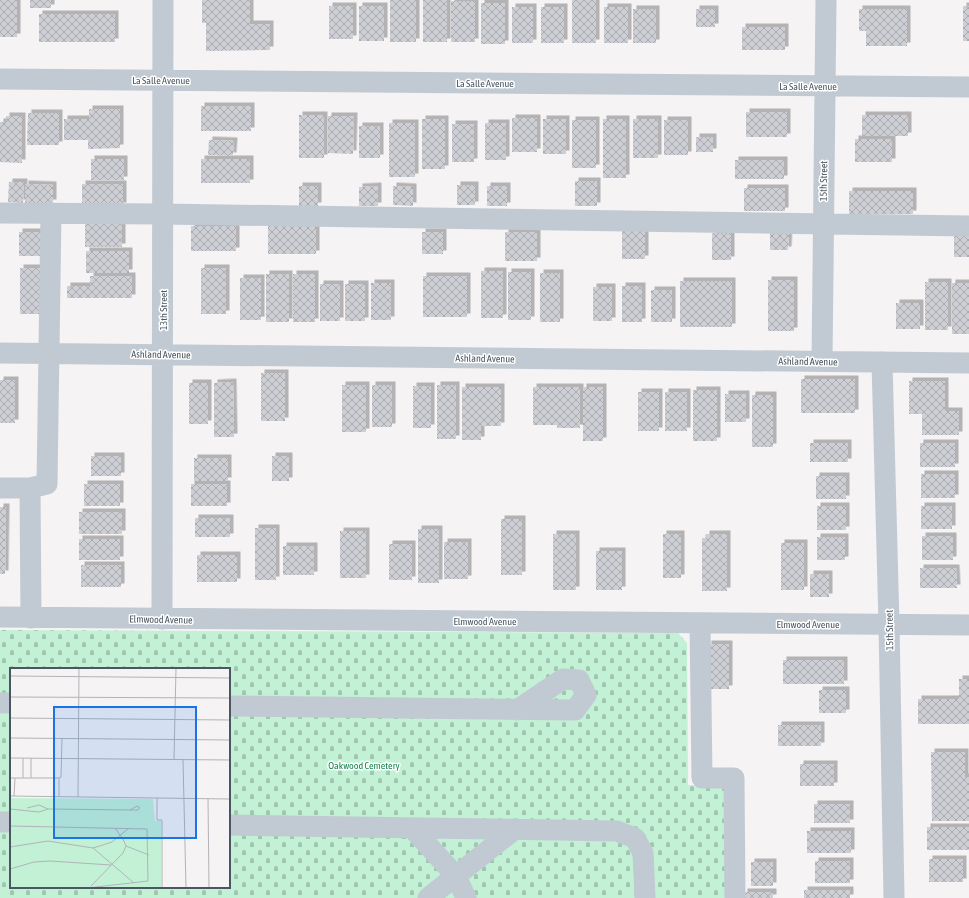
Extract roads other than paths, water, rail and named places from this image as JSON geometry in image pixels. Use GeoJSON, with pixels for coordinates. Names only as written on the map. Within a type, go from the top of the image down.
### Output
{"type":"FeatureCollection","features":[{"type":"Feature","properties":{"kind":"street","name":"13th Street"},"geometry":{"type":"LineString","coordinates":[[162,619],[162,80],[164,0]]}},
{"type":"Feature","properties":{"kind":"street","name":"15th Street"},"geometry":{"type":"LineString","coordinates":[[822,361],[826,0]]}},
{"type":"Feature","properties":{"kind":"street","name":"La Salle Avenue"},"geometry":{"type":"LineString","coordinates":[[0,79],[969,87]]}},
{"type":"Feature","properties":{"kind":"street"},"geometry":{"type":"LineString","coordinates":[[0,213],[969,226]]}},
{"type":"Feature","properties":{"kind":"street"},"geometry":{"type":"LineString","coordinates":[[0,488],[30,488],[47,484],[51,213]]}},
{"type":"Feature","properties":{"kind":"street","name":"Ashland Avenue"},"geometry":{"type":"LineString","coordinates":[[0,353],[969,363]]}},
{"type":"Feature","properties":{"kind":"street","name":"15th Street"},"geometry":{"type":"LineString","coordinates":[[882,362],[890,624],[894,898]]}},
{"type":"Feature","properties":{"kind":"street"},"geometry":{"type":"LineString","coordinates":[[30,488],[31,618]]}},
{"type":"Feature","properties":{"kind":"street","name":"Elmwood Avenue"},"geometry":{"type":"LineString","coordinates":[[0,617],[969,625]]}},
{"type":"Feature","properties":{"kind":"street"},"geometry":{"type":"LineString","coordinates":[[700,623],[702,778],[734,778],[735,898]]}},
{"type":"Feature","properties":{"kind":"street"},"geometry":{"type":"LineString","coordinates":[[230,706],[517,710]]}},
{"type":"Feature","properties":{"kind":"street"},"geometry":{"type":"LineString","coordinates":[[230,825],[617,831],[635,838],[644,858],[645,898]]}},
{"type":"Feature","properties":{"kind":"street"},"geometry":{"type":"LineString","coordinates":[[412,828],[456,876],[466,898]]}},
{"type":"Feature","properties":{"kind":"street"},"geometry":{"type":"LineString","coordinates":[[428,898],[515,830]]}},
{"type":"Feature","properties":{"kind":"park label","name":"Oakwood Cemetery"},"geometry":{"type":"Point","coordinates":[364,765]}}]}
